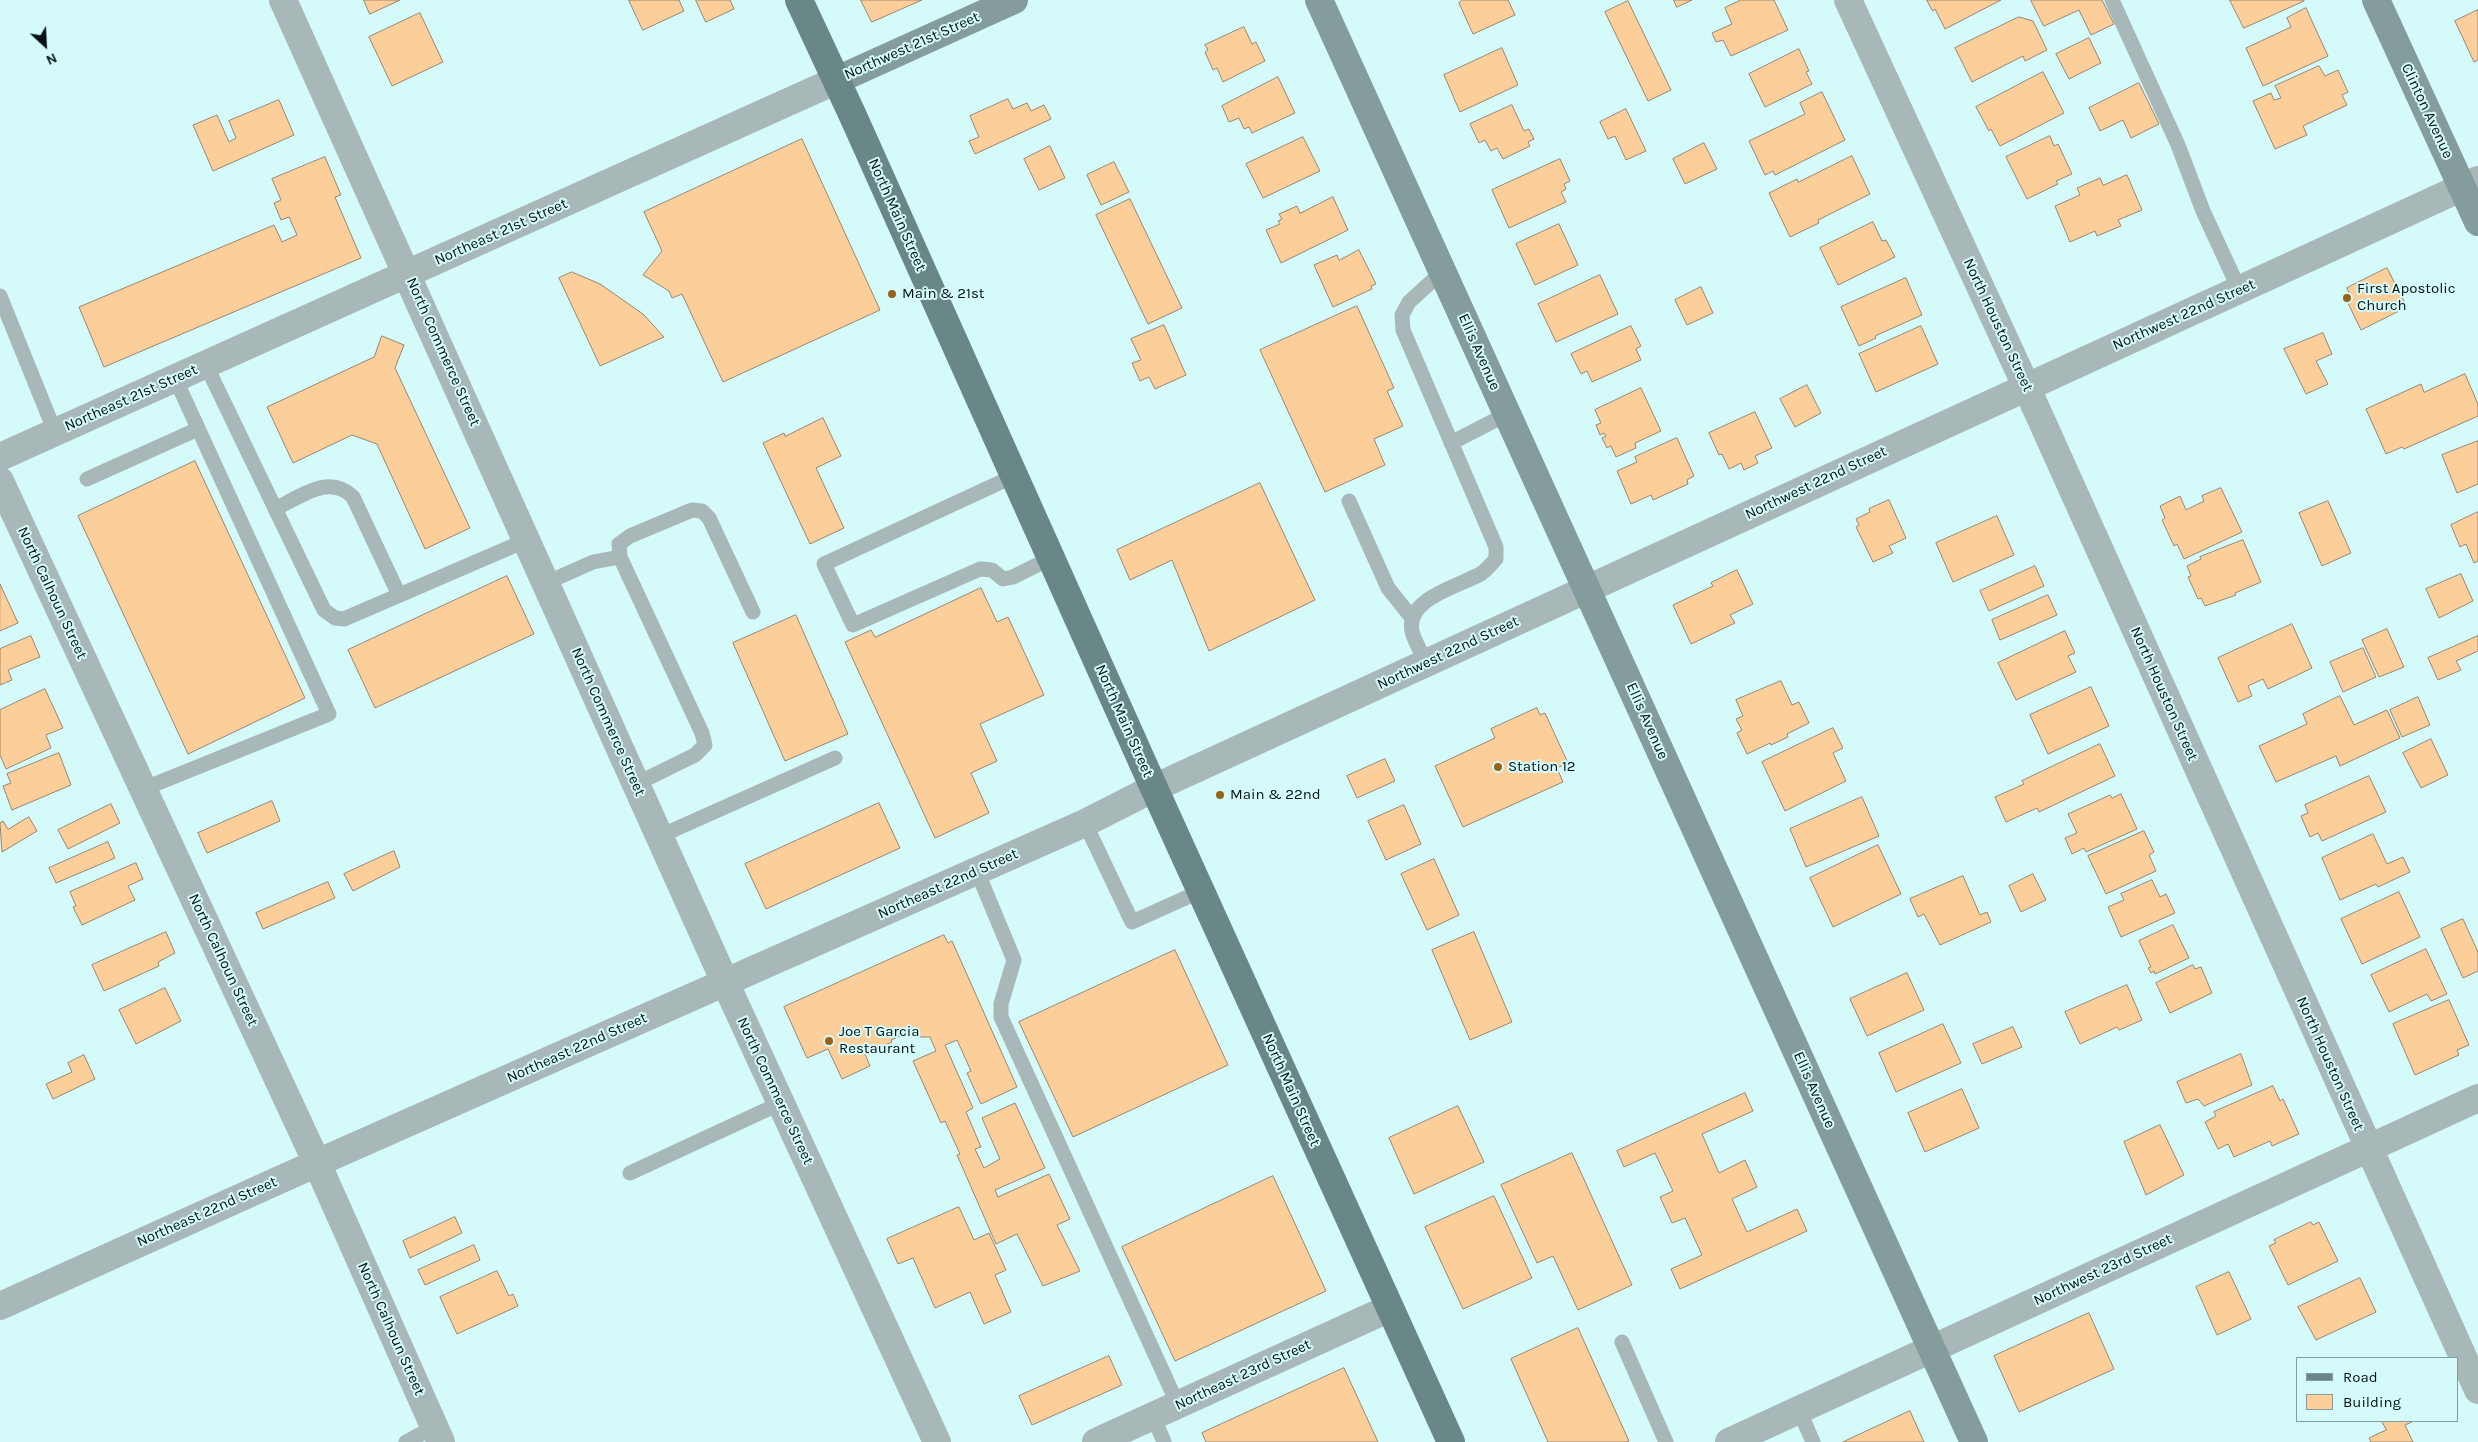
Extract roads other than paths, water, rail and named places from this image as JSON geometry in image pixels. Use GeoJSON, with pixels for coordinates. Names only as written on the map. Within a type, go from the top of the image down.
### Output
{"type":"FeatureCollection","features":[{"type":"Feature","properties":{"kind":"main road","name":"North Main Street"},"geometry":{"type":"LineString","coordinates":[[799,0],[837,80],[1154,788],[1451,1442]]}},
{"type":"Feature","properties":{"kind":"street","name":"North Commerce Street"},"geometry":{"type":"LineString","coordinates":[[283,0],[408,274],[725,982],[938,1442]]}},
{"type":"Feature","properties":{"kind":"street","name":"Northwest 21st Street"},"geometry":{"type":"LineString","coordinates":[[837,80],[1014,0]]}},
{"type":"Feature","properties":{"kind":"street","name":"Ellis Avenue"},"geometry":{"type":"LineString","coordinates":[[1319,0],[1974,1442]]}},
{"type":"Feature","properties":{"kind":"street","name":"North Houston Street"},"geometry":{"type":"LineString","coordinates":[[1848,0],[2026,386],[2478,1390]]}},
{"type":"Feature","properties":{"kind":"street","name":"Clinton Avenue"},"geometry":{"type":"LineString","coordinates":[[2376,0],[2470,184],[2478,222]]}},
{"type":"Feature","properties":{"kind":"street","name":"Northeast 21st Street"},"geometry":{"type":"LineString","coordinates":[[0,457],[837,80]]}},
{"type":"Feature","properties":{"kind":"street","name":"Northwest 22nd Street"},"geometry":{"type":"LineString","coordinates":[[1154,788],[2026,386],[2470,184]]}},
{"type":"Feature","properties":{"kind":"street","name":"North Calhoun Street"},"geometry":{"type":"LineString","coordinates":[[0,481],[317,1162],[438,1435]]}},
{"type":"Feature","properties":{"kind":"street","name":"Northeast 22nd Street"},"geometry":{"type":"LineString","coordinates":[[0,1306],[317,1162],[1085,823],[1154,788]]}},
{"type":"Feature","properties":{"kind":"street","name":"Northwest 23rd Street"},"geometry":{"type":"LineString","coordinates":[[1738,1440],[1932,1348],[2478,1098]]}},
{"type":"Feature","properties":{"kind":"street","name":"Northeast 23rd Street"},"geometry":{"type":"LineString","coordinates":[[1096,1442],[1390,1308]]}},
{"type":"Feature","properties":{"kind":"lane"},"geometry":{"type":"LineString","coordinates":[[2112,0],[2178,145],[2203,211],[2239,290]]}},
{"type":"Feature","properties":{"kind":"lane"},"geometry":{"type":"LineString","coordinates":[[1426,663],[1411,630],[1412,618],[1416,608],[1430,598],[1484,572],[1496,559],[1496,547],[1402,330],[1402,315],[1409,302],[1442,272]]}},
{"type":"Feature","properties":{"kind":"lane"},"geometry":{"type":"LineString","coordinates":[[0,296],[54,432]]}},
{"type":"Feature","properties":{"kind":"lane"},"geometry":{"type":"LineString","coordinates":[[206,365],[324,610],[335,618],[344,619],[527,540]]}},
{"type":"Feature","properties":{"kind":"lane"},"geometry":{"type":"LineString","coordinates":[[143,789],[329,714],[175,378]]}},
{"type":"Feature","properties":{"kind":"lane"},"geometry":{"type":"LineString","coordinates":[[1451,443],[1507,414]]}},
{"type":"Feature","properties":{"kind":"lane"},"geometry":{"type":"LineString","coordinates":[[87,479],[198,428]]}},
{"type":"Feature","properties":{"kind":"lane"},"geometry":{"type":"LineString","coordinates":[[1014,476],[824,564],[853,625],[980,568],[992,570],[1003,579],[1014,577],[1051,558]]}},
{"type":"Feature","properties":{"kind":"lane"},"geometry":{"type":"LineString","coordinates":[[276,509],[318,488],[332,485],[345,489],[353,497],[399,595]]}},
{"type":"Feature","properties":{"kind":"lane"},"geometry":{"type":"LineString","coordinates":[[1349,501],[1388,588],[1412,618]]}},
{"type":"Feature","properties":{"kind":"lane"},"geometry":{"type":"LineString","coordinates":[[636,784],[695,755],[705,745],[702,733],[620,557],[619,544],[630,536],[692,510],[702,511],[709,518],[753,612]]}},
{"type":"Feature","properties":{"kind":"lane"},"geometry":{"type":"LineString","coordinates":[[546,583],[593,562],[620,557]]}},
{"type":"Feature","properties":{"kind":"lane"},"geometry":{"type":"LineString","coordinates":[[660,836],[835,758]]}},
{"type":"Feature","properties":{"kind":"lane"},"geometry":{"type":"LineString","coordinates":[[1085,823],[1132,922],[1201,892]]}},
{"type":"Feature","properties":{"kind":"lane"},"geometry":{"type":"LineString","coordinates":[[977,871],[1014,960],[1001,1004],[1000,1017],[1178,1405]]}},
{"type":"Feature","properties":{"kind":"lane"},"geometry":{"type":"LineString","coordinates":[[630,1173],[781,1103]]}},
{"type":"Feature","properties":{"kind":"lane"},"geometry":{"type":"LineString","coordinates":[[1622,1342],[1666,1442]]}},
{"type":"Feature","properties":{"kind":"lane"},"geometry":{"type":"LineString","coordinates":[[1799,1410],[1814,1442]]}},
{"type":"Feature","properties":{"kind":"lane"},"geometry":{"type":"LineString","coordinates":[[1153,1416],[1164,1442]]}},
{"type":"Feature","properties":{"kind":"lane"},"geometry":{"type":"LineString","coordinates":[[406,1442],[438,1435]]}},
{"type":"Feature","properties":{"kind":"place","name":"Main & 21st"},"geometry":{"type":"Point","coordinates":[892,294]}},
{"type":"Feature","properties":{"kind":"place","name":"First Apostolic Church"},"geometry":{"type":"Point","coordinates":[2347,298]}},
{"type":"Feature","properties":{"kind":"place","name":"Station 12"},"geometry":{"type":"Point","coordinates":[1498,767]}},
{"type":"Feature","properties":{"kind":"place","name":"Main & 22nd"},"geometry":{"type":"Point","coordinates":[1220,795]}},
{"type":"Feature","properties":{"kind":"place","name":"Joe T Garcia Restaurant"},"geometry":{"type":"Point","coordinates":[829,1041]}}]}
